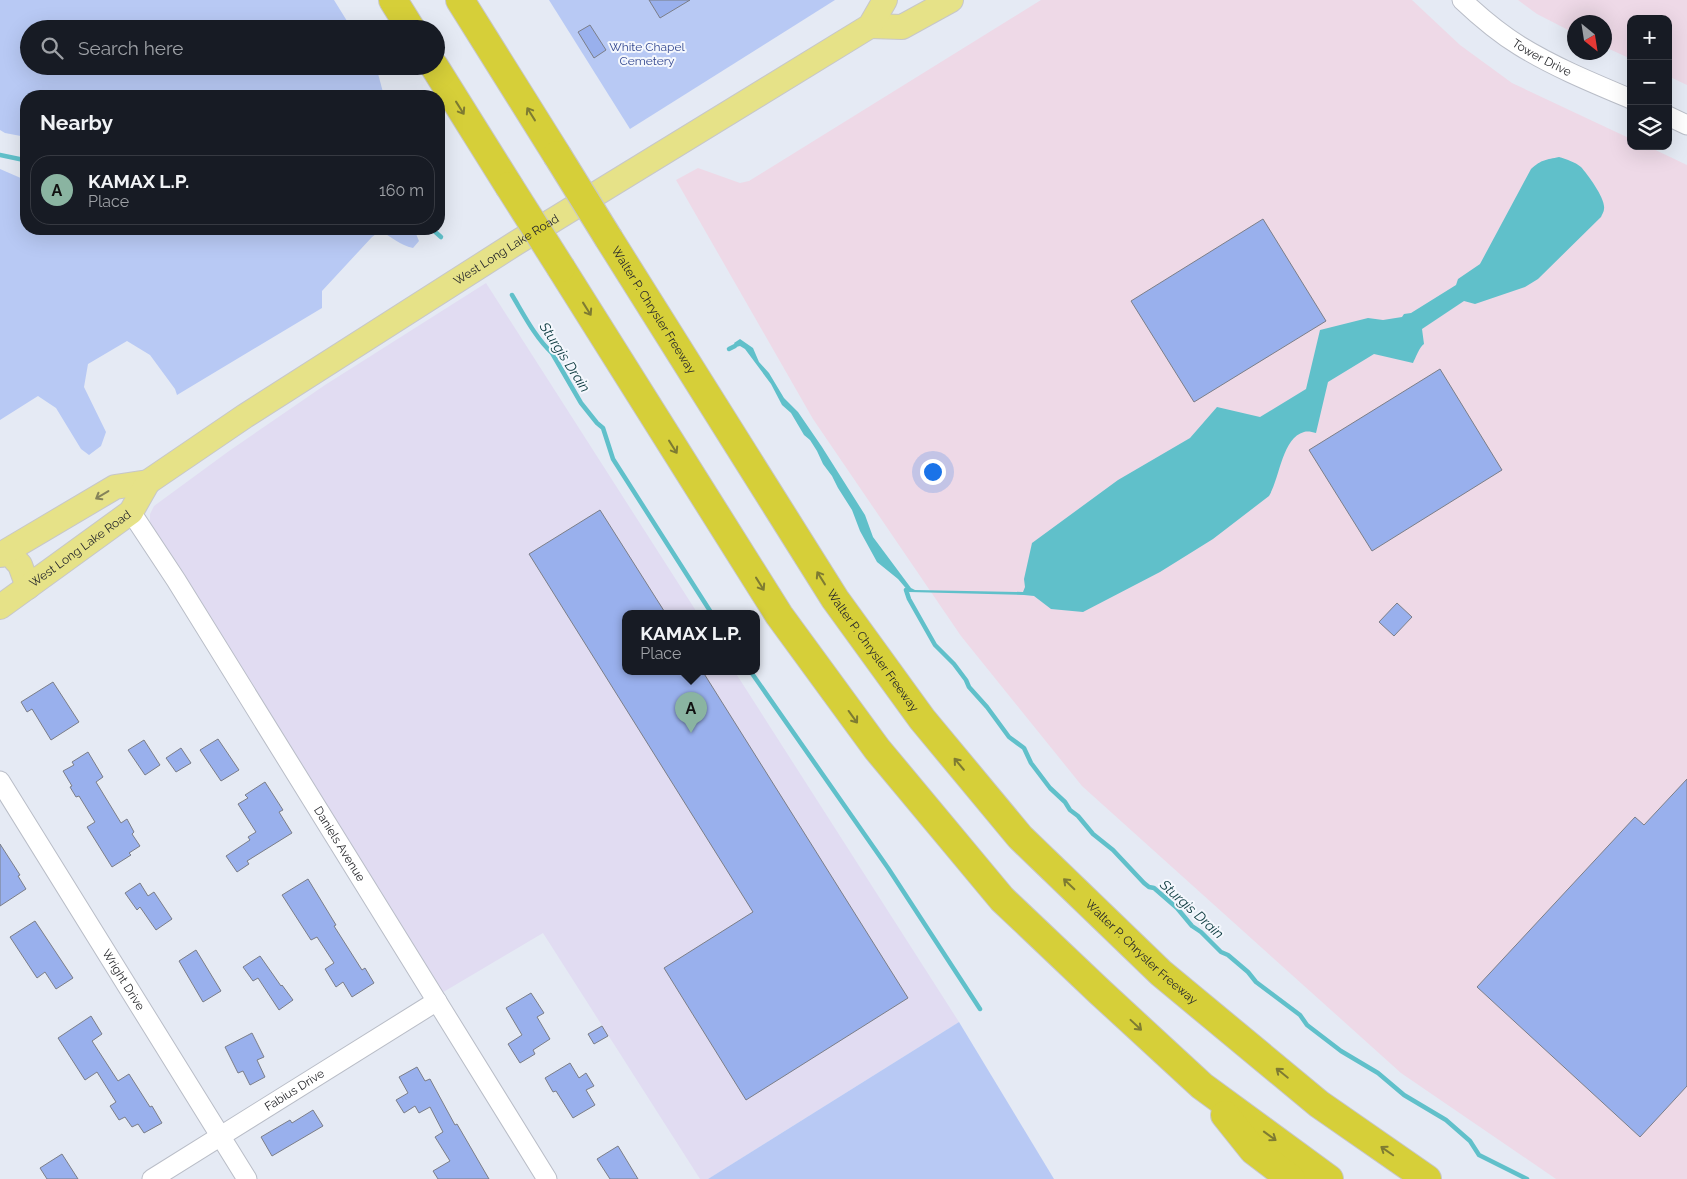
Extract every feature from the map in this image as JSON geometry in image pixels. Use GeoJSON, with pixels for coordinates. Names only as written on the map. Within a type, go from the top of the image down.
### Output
{"type":"FeatureCollection","features":[{"type":"Feature","properties":{"kind":"highway"},"geometry":{"type":"LineString","coordinates":[[393,0],[405,20]]}},
{"type":"Feature","properties":{"kind":"highway","name":"Walter P. Chrysler Freeway"},"geometry":{"type":"LineString","coordinates":[[460,0],[834,599],[922,720],[1020,837],[1161,973],[1319,1104],[1427,1179]]}},
{"type":"Feature","properties":{"kind":"highway"},"geometry":{"type":"LineString","coordinates":[[440,75],[778,614],[877,749],[1002,899],[1202,1086],[1329,1179]]}},
{"type":"Feature","properties":{"kind":"highway"},"geometry":{"type":"LineString","coordinates":[[1202,1086],[1253,1150],[1291,1179]]}},
{"type":"Feature","properties":{"kind":"main road","name":"West Long Lake Road"},"geometry":{"type":"LineString","coordinates":[[1,554],[115,487],[148,482],[253,410],[516,243],[870,26],[885,0]]}},
{"type":"Feature","properties":{"kind":"main road"},"geometry":{"type":"LineString","coordinates":[[870,26],[902,27],[951,0]]}},
{"type":"Feature","properties":{"kind":"main road","name":"West Long Lake Road"},"geometry":{"type":"LineString","coordinates":[[0,607],[131,512],[148,482]]}},
{"type":"Feature","properties":{"kind":"main road"},"geometry":{"type":"LineString","coordinates":[[1,554],[11,555],[20,565],[28,587]]}},
{"type":"Feature","properties":{"kind":"street","name":"Tower Drive"},"geometry":{"type":"LineString","coordinates":[[1462,0],[1498,31],[1519,46],[1576,75],[1627,97]]}},
{"type":"Feature","properties":{"kind":"street"},"geometry":{"type":"LineString","coordinates":[[1672,118],[1687,124]]}},
{"type":"Feature","properties":{"kind":"street","name":"Daniels Avenue"},"geometry":{"type":"LineString","coordinates":[[131,512],[181,589],[547,1179]]}},
{"type":"Feature","properties":{"kind":"street","name":"Wright Drive"},"geometry":{"type":"LineString","coordinates":[[0,781],[247,1179]]}},
{"type":"Feature","properties":{"kind":"street","name":"Fabius Drive"},"geometry":{"type":"LineString","coordinates":[[152,1179],[437,1001]]}},
{"type":"Feature","properties":{"kind":"shaded area"},"geometry":{"type":"Polygon","coordinates":[[[1041,0],[1412,0],[1460,45],[1512,83],[1627,137],[1627,150],[1655,150],[1687,165],[1687,1179],[1556,1179],[1401,1073],[1082,786],[961,636],[813,419],[676,180],[698,168],[740,183],[749,181],[1041,0]]]}},
{"type":"Feature","properties":{"kind":"shaded area"},"geometry":{"type":"Polygon","coordinates":[[[1518,0],[1687,0],[1687,85],[1672,78],[1672,15],[1627,15],[1627,57],[1612,50],[1612,15],[1567,15],[1567,29],[1537,14],[1518,0]]]}},
{"type":"Feature","properties":{"kind":"shaded area"},"geometry":{"type":"Polygon","coordinates":[[[1559,157],[1581,167],[1599,193],[1604,210],[1601,217],[1538,279],[1525,287],[1475,304],[1464,301],[1422,329],[1424,344],[1413,363],[1374,354],[1328,382],[1316,433],[1304,432],[1291,442],[1282,459],[1269,496],[1213,539],[1160,572],[1083,612],[1051,609],[1034,596],[909,592],[898,579],[877,562],[860,531],[852,510],[810,440],[804,435],[791,413],[782,405],[771,384],[745,349],[740,346],[736,347],[734,343],[740,339],[753,348],[759,362],[769,373],[784,398],[798,412],[822,447],[865,515],[873,537],[911,588],[915,590],[1023,592],[1032,543],[1118,480],[1190,438],[1217,407],[1260,417],[1306,389],[1320,330],[1368,318],[1383,320],[1402,317],[1404,314],[1411,313],[1456,285],[1458,279],[1480,264],[1531,169],[1547,159],[1559,157]]]}},
{"type":"Feature","properties":{"kind":"shaded area"},"geometry":{"type":"Polygon","coordinates":[[[486,283],[695,610],[622,610],[622,675],[737,675],[959,1022],[708,1179],[700,1179],[543,933],[440,994],[150,526],[150,514],[154,506],[229,451],[325,385],[486,283]]]}},
{"type":"Feature","properties":{"kind":"green space"},"geometry":{"type":"Polygon","coordinates":[[[0,0],[334,0],[346,20],[20,20],[20,75],[378,75],[382,90],[20,90],[20,136],[0,130],[0,0]]]}},
{"type":"Feature","properties":{"kind":"green space","name":"White Chapel Cemetery"},"geometry":{"type":"Polygon","coordinates":[[[549,0],[835,0],[630,129],[549,0]]]}},
{"type":"Feature","properties":{"kind":"green space"},"geometry":{"type":"Polygon","coordinates":[[[0,169],[20,178],[20,235],[375,235],[322,291],[322,308],[177,395],[175,389],[150,355],[127,341],[88,364],[84,387],[106,432],[101,446],[89,455],[81,449],[56,408],[38,396],[0,420],[0,169]]]}},
{"type":"Feature","properties":{"kind":"green space"},"geometry":{"type":"Polygon","coordinates":[[[387,235],[416,235],[419,241],[413,248],[387,235]]]}},
{"type":"Feature","properties":{"kind":"green space"},"geometry":{"type":"Polygon","coordinates":[[[959,1022],[1054,1179],[708,1179],[959,1022]]]}},
{"type":"Feature","properties":{"kind":"building"},"geometry":{"type":"Polygon","coordinates":[[[649,0],[690,0],[660,18],[649,0]]]}},
{"type":"Feature","properties":{"kind":"building"},"geometry":{"type":"Polygon","coordinates":[[[590,25],[606,50],[594,58],[578,32],[590,25]]]}},
{"type":"Feature","properties":{"kind":"building"},"geometry":{"type":"Polygon","coordinates":[[[1263,219],[1326,321],[1194,402],[1131,301],[1263,219]]]}},
{"type":"Feature","properties":{"kind":"building"},"geometry":{"type":"Polygon","coordinates":[[[1440,369],[1502,470],[1372,551],[1309,450],[1440,369]]]}},
{"type":"Feature","properties":{"kind":"building"},"geometry":{"type":"Polygon","coordinates":[[[600,510],[663,610],[622,610],[622,675],[705,675],[908,998],[746,1100],[664,968],[753,912],[529,554],[600,510]]]}},
{"type":"Feature","properties":{"kind":"building"},"geometry":{"type":"Polygon","coordinates":[[[1397,603],[1412,617],[1394,636],[1379,622],[1397,603]]]}},
{"type":"Feature","properties":{"kind":"building"},"geometry":{"type":"Polygon","coordinates":[[[53,682],[79,722],[51,740],[32,709],[27,712],[21,702],[53,682]]]}},
{"type":"Feature","properties":{"kind":"building"},"geometry":{"type":"Polygon","coordinates":[[[218,739],[239,770],[221,781],[200,750],[218,739]]]}},
{"type":"Feature","properties":{"kind":"building"},"geometry":{"type":"Polygon","coordinates":[[[144,740],[160,765],[145,775],[128,750],[144,740]]]}},
{"type":"Feature","properties":{"kind":"building"},"geometry":{"type":"Polygon","coordinates":[[[181,748],[191,763],[176,772],[166,758],[181,748]]]}},
{"type":"Feature","properties":{"kind":"building"},"geometry":{"type":"Polygon","coordinates":[[[88,752],[103,777],[96,782],[121,823],[127,819],[134,832],[132,834],[140,846],[129,853],[131,855],[112,867],[87,827],[95,822],[79,796],[76,797],[63,771],[74,765],[72,762],[88,752]]]}},
{"type":"Feature","properties":{"kind":"building"},"geometry":{"type":"Polygon","coordinates":[[[1687,779],[1687,1086],[1640,1137],[1477,987],[1635,817],[1644,825],[1687,779]]]}},
{"type":"Feature","properties":{"kind":"building"},"geometry":{"type":"Polygon","coordinates":[[[265,782],[283,810],[279,812],[292,833],[247,861],[249,864],[237,872],[226,856],[250,840],[248,837],[256,832],[238,804],[248,798],[245,795],[265,782]]]}},
{"type":"Feature","properties":{"kind":"building"},"geometry":{"type":"Polygon","coordinates":[[[0,844],[20,875],[18,876],[26,889],[0,906],[0,844]]]}},
{"type":"Feature","properties":{"kind":"building"},"geometry":{"type":"Polygon","coordinates":[[[308,879],[336,925],[334,926],[362,970],[365,968],[374,983],[352,997],[343,982],[336,987],[325,969],[334,963],[317,937],[311,940],[282,895],[308,879]]]}},
{"type":"Feature","properties":{"kind":"building"},"geometry":{"type":"Polygon","coordinates":[[[140,883],[148,896],[154,892],[172,919],[156,930],[140,907],[137,910],[125,893],[140,883]]]}},
{"type":"Feature","properties":{"kind":"building"},"geometry":{"type":"Polygon","coordinates":[[[35,921],[73,978],[56,989],[45,972],[37,978],[10,937],[35,921]]]}},
{"type":"Feature","properties":{"kind":"building"},"geometry":{"type":"Polygon","coordinates":[[[196,950],[221,991],[203,1002],[179,961],[196,950]]]}},
{"type":"Feature","properties":{"kind":"building"},"geometry":{"type":"Polygon","coordinates":[[[260,956],[293,1000],[279,1010],[258,978],[253,981],[243,967],[260,956]]]}},
{"type":"Feature","properties":{"kind":"building"},"geometry":{"type":"Polygon","coordinates":[[[531,993],[544,1013],[537,1017],[550,1039],[533,1050],[535,1054],[520,1063],[508,1044],[522,1035],[506,1008],[531,993]]]}},
{"type":"Feature","properties":{"kind":"building"},"geometry":{"type":"Polygon","coordinates":[[[91,1016],[102,1034],[92,1041],[118,1081],[129,1074],[162,1123],[144,1133],[138,1124],[132,1127],[125,1117],[119,1120],[110,1106],[116,1102],[97,1072],[85,1080],[58,1038],[91,1016]]]}},
{"type":"Feature","properties":{"kind":"building"},"geometry":{"type":"Polygon","coordinates":[[[602,1026],[608,1036],[594,1044],[588,1034],[602,1026]]]}},
{"type":"Feature","properties":{"kind":"building"},"geometry":{"type":"Polygon","coordinates":[[[252,1033],[264,1057],[257,1060],[265,1077],[250,1085],[243,1071],[238,1073],[225,1047],[252,1033]]]}},
{"type":"Feature","properties":{"kind":"building"},"geometry":{"type":"Polygon","coordinates":[[[570,1063],[579,1078],[586,1073],[594,1086],[586,1090],[595,1105],[573,1118],[556,1091],[553,1092],[545,1078],[570,1063]]]}},
{"type":"Feature","properties":{"kind":"building"},"geometry":{"type":"Polygon","coordinates":[[[417,1067],[425,1081],[430,1079],[455,1125],[457,1124],[489,1179],[438,1179],[433,1171],[450,1161],[435,1137],[443,1132],[430,1107],[419,1113],[415,1106],[404,1113],[396,1100],[408,1093],[399,1077],[417,1067]]]}},
{"type":"Feature","properties":{"kind":"building"},"geometry":{"type":"Polygon","coordinates":[[[313,1110],[323,1126],[272,1156],[261,1137],[290,1120],[292,1123],[313,1110]]]}},
{"type":"Feature","properties":{"kind":"building"},"geometry":{"type":"Polygon","coordinates":[[[618,1146],[638,1179],[610,1179],[597,1159],[618,1146]]]}},
{"type":"Feature","properties":{"kind":"building"},"geometry":{"type":"Polygon","coordinates":[[[62,1154],[78,1179],[47,1179],[40,1168],[62,1154]]]}},
{"type":"Feature","properties":{"kind":"waterway","name":"Sturgis Drain"},"geometry":{"type":"LineString","coordinates":[[0,155],[20,159]]}},
{"type":"Feature","properties":{"kind":"waterway"},"geometry":{"type":"LineString","coordinates":[[512,295],[535,333],[552,353],[581,403],[603,428],[613,459],[709,610]]}},
{"type":"Feature","properties":{"kind":"waterway","name":"Sturgis Drain"},"geometry":{"type":"LineString","coordinates":[[729,349],[735,346]]}},
{"type":"Feature","properties":{"kind":"waterway","name":"Sturgis Drain"},"geometry":{"type":"LineString","coordinates":[[906,590],[909,599],[935,645],[954,664],[969,687],[987,707],[1009,737],[1024,748],[1031,763],[1050,788],[1093,834],[1113,850],[1144,883],[1154,888],[1177,908],[1192,926],[1201,932],[1221,952],[1228,955],[1248,972],[1256,982],[1300,1015],[1307,1025],[1341,1051],[1378,1073],[1404,1095],[1446,1120],[1470,1141],[1479,1155],[1527,1179]]}},
{"type":"Feature","properties":{"kind":"waterway"},"geometry":{"type":"LineString","coordinates":[[753,675],[888,868],[980,1009]]}},
{"type":"Feature","properties":{"kind":"place","name":"KAMAX L.P."},"geometry":{"type":"Point","coordinates":[691,733]}}]}
